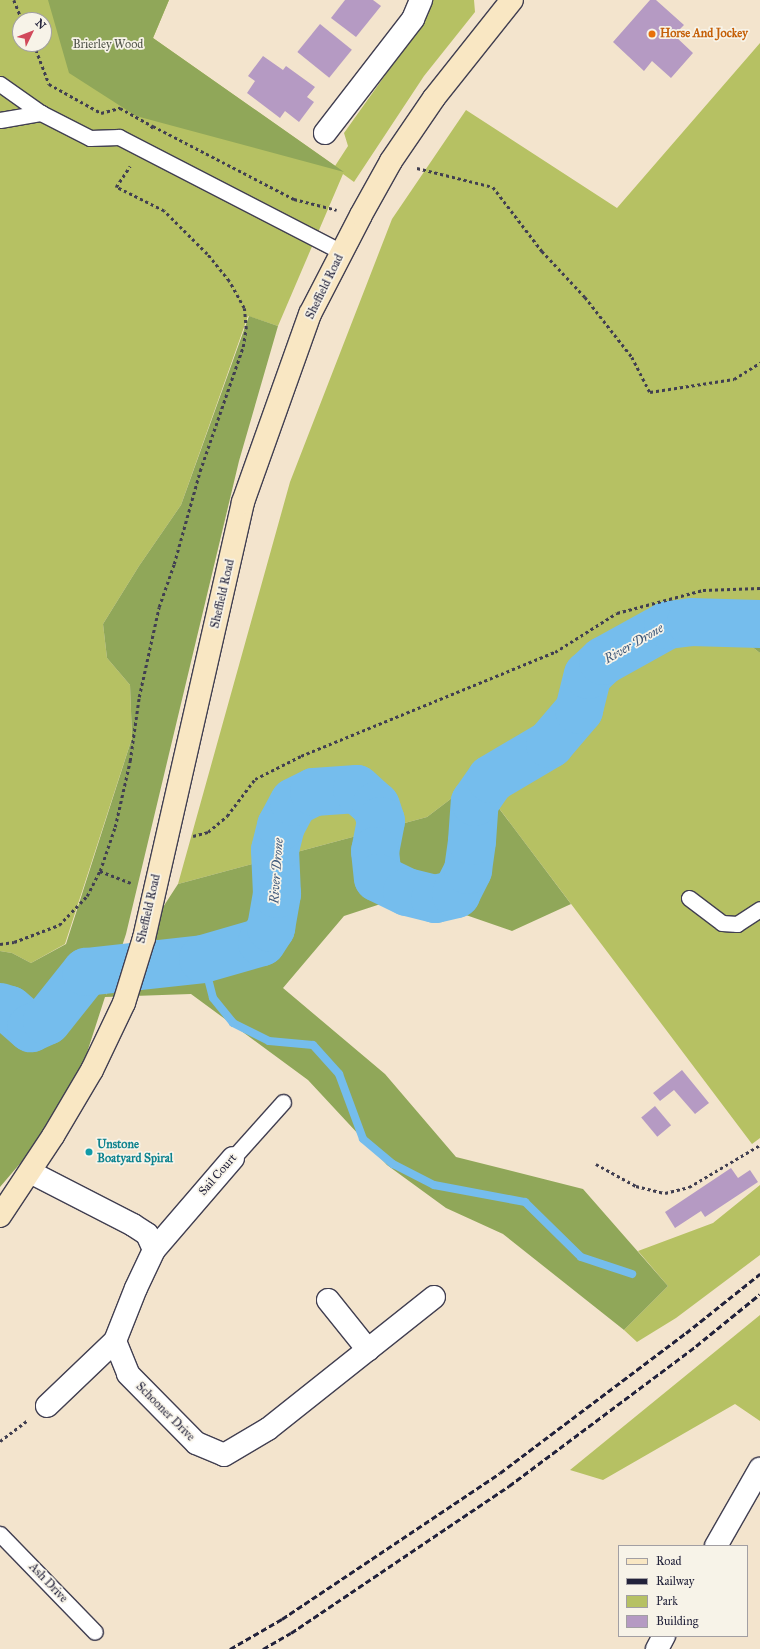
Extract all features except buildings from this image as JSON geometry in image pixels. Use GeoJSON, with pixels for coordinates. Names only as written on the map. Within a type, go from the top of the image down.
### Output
{"type":"FeatureCollection","features":[{"type":"Feature","properties":{"kind":"main road","name":"Sheffield Road"},"geometry":{"type":"LineString","coordinates":[[0,1216],[30,1172],[92,1070],[124,1003],[144,938],[164,844],[198,705],[243,502],[310,314],[361,215],[391,161],[434,98],[512,0]]}},
{"type":"Feature","properties":{"kind":"street"},"geometry":{"type":"LineString","coordinates":[[325,133],[413,19],[421,0]]}},
{"type":"Feature","properties":{"kind":"street","name":"Sail Court"},"geometry":{"type":"LineString","coordinates":[[154,1250],[233,1158]]}},
{"type":"Feature","properties":{"kind":"street"},"geometry":{"type":"LineString","coordinates":[[30,1172],[134,1225],[147,1234],[154,1250],[136,1288],[115,1341],[47,1406]]}},
{"type":"Feature","properties":{"kind":"street","name":"Schooner Drive"},"geometry":{"type":"LineString","coordinates":[[115,1341],[128,1374],[196,1443],[224,1455],[268,1429],[434,1296]]}},
{"type":"Feature","properties":{"kind":"street"},"geometry":{"type":"LineString","coordinates":[[328,1300],[368,1350]]}},
{"type":"Feature","properties":{"kind":"street"},"geometry":{"type":"LineString","coordinates":[[717,1545],[760,1469]]}},
{"type":"Feature","properties":{"kind":"street"},"geometry":{"type":"LineString","coordinates":[[656,1649],[663,1637]]}},
{"type":"Feature","properties":{"kind":"lane"},"geometry":{"type":"LineString","coordinates":[[0,84],[41,113],[90,138],[119,137],[342,252]]}},
{"type":"Feature","properties":{"kind":"lane"},"geometry":{"type":"LineString","coordinates":[[0,120],[41,113]]}},
{"type":"Feature","properties":{"kind":"lane"},"geometry":{"type":"LineString","coordinates":[[689,898],[722,923],[737,924],[760,909]]}},
{"type":"Feature","properties":{"kind":"lane","name":"Sail Court"},"geometry":{"type":"LineString","coordinates":[[233,1158],[283,1102]]}},
{"type":"Feature","properties":{"kind":"lane","name":"Ash Drive"},"geometry":{"type":"LineString","coordinates":[[0,1534],[95,1632]]}},
{"type":"Feature","properties":{"kind":"path"},"geometry":{"type":"LineString","coordinates":[[14,0],[19,12]]}},
{"type":"Feature","properties":{"kind":"path"},"geometry":{"type":"LineString","coordinates":[[37,52],[49,84],[101,113],[120,108],[294,200],[361,215]]}},
{"type":"Feature","properties":{"kind":"path"},"geometry":{"type":"LineString","coordinates":[[0,944],[14,942],[59,924],[87,896],[100,871],[115,827],[130,761],[140,690],[159,607],[174,564],[200,471],[243,347],[246,329],[244,308],[229,281],[207,254],[164,211],[116,187],[153,126]]}},
{"type":"Feature","properties":{"kind":"path"},"geometry":{"type":"LineString","coordinates":[[391,161],[494,187],[542,251],[585,297],[632,357],[650,392],[734,379],[760,363]]}},
{"type":"Feature","properties":{"kind":"path"},"geometry":{"type":"LineString","coordinates":[[164,844],[208,832],[226,816],[255,779],[301,756],[555,652],[617,614],[703,590],[760,588]]}},
{"type":"Feature","properties":{"kind":"path"},"geometry":{"type":"LineString","coordinates":[[100,871],[154,891]]}},
{"type":"Feature","properties":{"kind":"path"},"geometry":{"type":"LineString","coordinates":[[596,1164],[636,1186],[665,1193],[689,1187],[760,1145]]}},
{"type":"Feature","properties":{"kind":"path"},"geometry":{"type":"LineString","coordinates":[[0,1441],[47,1406]]}},
{"type":"Feature","properties":{"kind":"green space"},"geometry":{"type":"Polygon","coordinates":[[[0,0],[169,0],[153,38],[335,166],[348,146],[344,133],[428,15],[432,0],[474,0],[475,12],[424,76],[354,182],[343,174],[278,326],[248,316],[181,505],[139,566],[103,624],[107,658],[130,685],[132,738],[65,944],[31,963],[12,953],[0,951],[0,0]]]}},
{"type":"Feature","properties":{"kind":"green space","name":"Brierley Wood"},"geometry":{"type":"Polygon","coordinates":[[[48,0],[169,0],[153,38],[344,172],[136,116],[69,73],[48,0]]]}},
{"type":"Feature","properties":{"kind":"green space"},"geometry":{"type":"Polygon","coordinates":[[[760,43],[760,618],[720,622],[760,653],[760,1138],[752,1144],[477,779],[427,817],[178,884],[290,482],[392,219],[466,110],[617,208],[760,43]]]}},
{"type":"Feature","properties":{"kind":"green space"},"geometry":{"type":"Polygon","coordinates":[[[249,316],[278,326],[239,461],[126,934],[106,995],[178,884],[427,817],[477,779],[571,904],[512,931],[408,895],[344,916],[283,988],[385,1074],[456,1157],[583,1189],[668,1286],[624,1330],[503,1234],[446,1208],[387,1165],[308,1080],[191,994],[105,997],[83,1065],[35,1146],[0,1187],[0,951],[12,953],[31,963],[66,944],[132,738],[130,685],[107,658],[103,624],[139,566],[181,505],[249,316]]]}},
{"type":"Feature","properties":{"kind":"green space"},"geometry":{"type":"Polygon","coordinates":[[[760,618],[760,653],[720,622],[760,618]]]}},
{"type":"Feature","properties":{"kind":"green space"},"geometry":{"type":"Polygon","coordinates":[[[760,1185],[760,1255],[676,1318],[637,1342],[624,1330],[668,1286],[638,1251],[713,1223],[760,1185]]]}},
{"type":"Feature","properties":{"kind":"green space"},"geometry":{"type":"Polygon","coordinates":[[[760,1315],[760,1421],[735,1404],[603,1480],[570,1470],[760,1315]]]}},
{"type":"Feature","properties":{"kind":"waterway","name":"River Drone"},"geometry":{"type":"LineString","coordinates":[[0,1007],[10,1010],[31,1028],[47,1021],[86,972],[203,959],[262,942],[271,928],[277,894],[275,850],[281,826],[294,802],[314,792],[357,789],[376,806],[381,821],[375,851],[378,878],[407,892],[435,899],[456,894],[468,870],[475,802],[491,779],[550,744],[579,710],[588,675],[603,661],[668,625],[691,622],[760,624]]}},
{"type":"Feature","properties":{"kind":"waterway"},"geometry":{"type":"LineString","coordinates":[[203,959],[213,998],[233,1023],[269,1041],[313,1045],[339,1074],[363,1139],[393,1164],[434,1185],[525,1202],[581,1257],[632,1274]]}},
{"type":"Feature","properties":{"kind":"railway"},"geometry":{"type":"LineString","coordinates":[[230,1649],[282,1619],[500,1473],[686,1333],[760,1274]]}},
{"type":"Feature","properties":{"kind":"railway"},"geometry":{"type":"LineString","coordinates":[[263,1649],[291,1633],[509,1486],[696,1346],[760,1294]]}},
{"type":"Feature","properties":{"kind":"place","name":"Horse And Jockey"},"geometry":{"type":"Point","coordinates":[652,34]}},
{"type":"Feature","properties":{"kind":"place","name":"Unstone Boatyard Spiral"},"geometry":{"type":"Point","coordinates":[89,1152]}}]}
